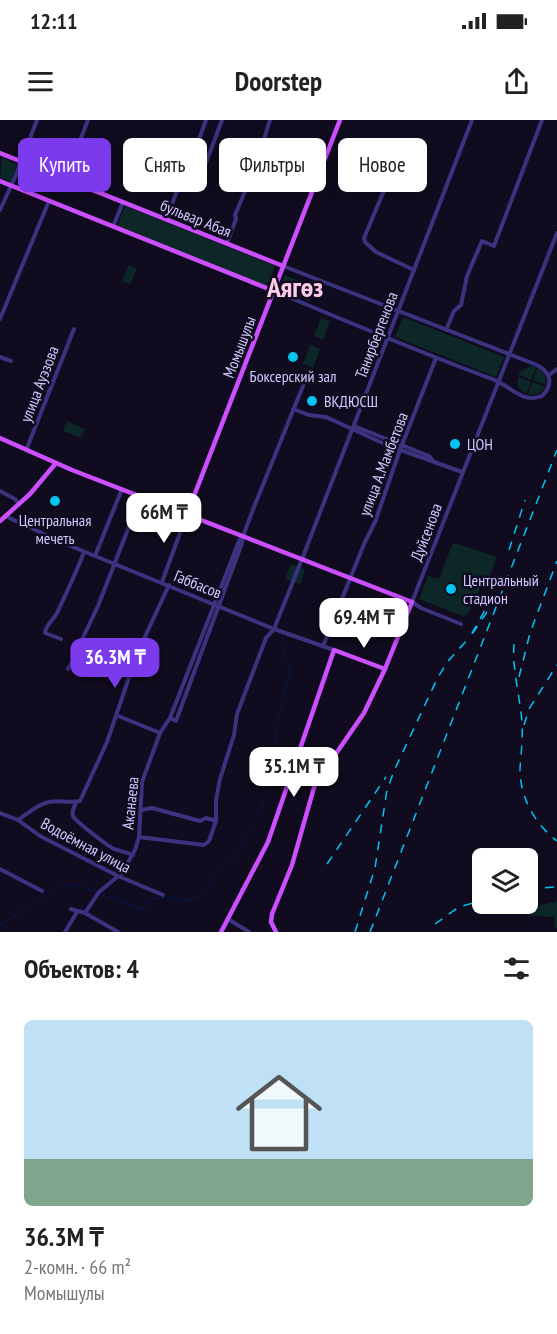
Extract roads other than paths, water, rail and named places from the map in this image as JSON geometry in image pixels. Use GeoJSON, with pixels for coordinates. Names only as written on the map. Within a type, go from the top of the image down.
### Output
{"type":"FeatureCollection","features":[{"type":"Feature","properties":{"kind":"main road","name":"Момышулы"},"geometry":{"type":"LineString","coordinates":[[188,514],[340,120]]}},
{"type":"Feature","properties":{"kind":"main road","name":"бульвар Абая"},"geometry":{"type":"LineString","coordinates":[[0,153],[18,160]]}},
{"type":"Feature","properties":{"kind":"main road"},"geometry":{"type":"LineString","coordinates":[[0,181],[274,291]]}},
{"type":"Feature","properties":{"kind":"main road","name":"бульвар Абая"},"geometry":{"type":"LineString","coordinates":[[98,192],[283,266]]}},
{"type":"Feature","properties":{"kind":"main road"},"geometry":{"type":"LineString","coordinates":[[0,438],[122,489],[412,602]]}},
{"type":"Feature","properties":{"kind":"main road"},"geometry":{"type":"LineString","coordinates":[[0,521],[30,494],[56,462]]}},
{"type":"Feature","properties":{"kind":"main road","name":"Дуйсенова"},"geometry":{"type":"LineString","coordinates":[[275,931],[271,922],[272,914],[292,865],[313,790],[322,771],[358,724],[386,669],[412,602]]}},
{"type":"Feature","properties":{"kind":"main road"},"geometry":{"type":"LineString","coordinates":[[221,932],[268,842],[334,650]]}},
{"type":"Feature","properties":{"kind":"main road","name":"Габбасов"},"geometry":{"type":"LineString","coordinates":[[334,650],[386,669]]}},
{"type":"Feature","properties":{"kind":"street"},"geometry":{"type":"LineString","coordinates":[[30,138],[37,120]]}},
{"type":"Feature","properties":{"kind":"street"},"geometry":{"type":"LineString","coordinates":[[81,138],[88,120]]}},
{"type":"Feature","properties":{"kind":"street"},"geometry":{"type":"LineString","coordinates":[[199,138],[206,120]]}},
{"type":"Feature","properties":{"kind":"street"},"geometry":{"type":"LineString","coordinates":[[207,160],[222,120]]}},
{"type":"Feature","properties":{"kind":"street"},"geometry":{"type":"LineString","coordinates":[[227,243],[270,120]]}},
{"type":"Feature","properties":{"kind":"street","name":"Танирбергенова"},"geometry":{"type":"LineString","coordinates":[[216,821],[216,800],[220,779],[234,735],[237,714],[266,638],[274,628],[302,559],[472,120]]}},
{"type":"Feature","properties":{"kind":"street"},"geometry":{"type":"LineString","coordinates":[[446,330],[454,311],[460,305],[467,276],[482,241],[494,246],[542,120]]}},
{"type":"Feature","properties":{"kind":"street"},"geometry":{"type":"LineString","coordinates":[[0,210],[18,168]]}},
{"type":"Feature","properties":{"kind":"street"},"geometry":{"type":"LineString","coordinates":[[166,219],[177,192]]}},
{"type":"Feature","properties":{"kind":"street"},"geometry":{"type":"LineString","coordinates":[[383,192],[364,238],[365,242],[376,252],[414,270]]}},
{"type":"Feature","properties":{"kind":"street"},"geometry":{"type":"LineString","coordinates":[[0,319],[49,201]]}},
{"type":"Feature","properties":{"kind":"street"},"geometry":{"type":"LineString","coordinates":[[113,228],[123,202]]}},
{"type":"Feature","properties":{"kind":"street","name":"Дуйсенова"},"geometry":{"type":"LineString","coordinates":[[412,602],[557,233]]}},
{"type":"Feature","properties":{"kind":"street"},"geometry":{"type":"LineString","coordinates":[[274,291],[498,381],[516,394],[531,399],[542,396],[550,382],[549,375],[542,367],[283,266]]}},
{"type":"Feature","properties":{"kind":"street","name":"улица Ауэзова"},"geometry":{"type":"LineString","coordinates":[[27,448],[74,329]]}},
{"type":"Feature","properties":{"kind":"street"},"geometry":{"type":"LineString","coordinates":[[0,357],[11,361]]}},
{"type":"Feature","properties":{"kind":"street","name":"улица А.Мамбетова"},"geometry":{"type":"LineString","coordinates":[[322,646],[375,522],[436,358]]}},
{"type":"Feature","properties":{"kind":"street"},"geometry":{"type":"LineString","coordinates":[[549,375],[557,369]]}},
{"type":"Feature","properties":{"kind":"street","name":"Аканаева"},"geometry":{"type":"LineString","coordinates":[[85,913],[98,893],[118,876],[133,855],[139,837],[142,782],[160,734],[170,718],[217,605],[239,541],[305,381]]}},
{"type":"Feature","properties":{"kind":"street"},"geometry":{"type":"LineString","coordinates":[[293,409],[310,416],[326,417],[401,448],[429,456],[433,461],[462,472]]}},
{"type":"Feature","properties":{"kind":"street"},"geometry":{"type":"LineString","coordinates":[[95,556],[122,489]]}},
{"type":"Feature","properties":{"kind":"street"},"geometry":{"type":"LineString","coordinates":[[0,491],[15,499],[19,504]]}},
{"type":"Feature","properties":{"kind":"street"},"geometry":{"type":"LineString","coordinates":[[68,669],[79,651],[141,496]]}},
{"type":"Feature","properties":{"kind":"street","name":"Момышулы"},"geometry":{"type":"LineString","coordinates":[[162,582],[188,514]]}},
{"type":"Feature","properties":{"kind":"street","name":"Габбасов"},"geometry":{"type":"LineString","coordinates":[[5,516],[84,552],[334,650]]}},
{"type":"Feature","properties":{"kind":"street"},"geometry":{"type":"LineString","coordinates":[[61,639],[45,633],[45,628],[56,615],[65,593],[71,586],[84,552]]}},
{"type":"Feature","properties":{"kind":"street"},"geometry":{"type":"LineString","coordinates":[[133,855],[123,850],[116,850],[104,843],[75,819],[73,811],[107,742],[127,689],[137,654],[169,585]]}},
{"type":"Feature","properties":{"kind":"street"},"geometry":{"type":"LineString","coordinates":[[412,602],[461,624]]}},
{"type":"Feature","properties":{"kind":"street"},"geometry":{"type":"LineString","coordinates":[[116,715],[160,734]]}},
{"type":"Feature","properties":{"kind":"street"},"geometry":{"type":"LineString","coordinates":[[18,820],[51,801],[78,801]]}},
{"type":"Feature","properties":{"kind":"street"},"geometry":{"type":"LineString","coordinates":[[139,837],[204,845],[209,841],[216,821],[206,818],[200,821],[152,808],[141,810]]}},
{"type":"Feature","properties":{"kind":"street","name":"Водоёмная улица"},"geometry":{"type":"LineString","coordinates":[[0,813],[18,820],[40,836],[118,876],[163,895]]}},
{"type":"Feature","properties":{"kind":"street"},"geometry":{"type":"LineString","coordinates":[[0,869],[42,891]]}},
{"type":"Feature","properties":{"kind":"street"},"geometry":{"type":"LineString","coordinates":[[71,909],[85,913],[118,932]]}},
{"type":"Feature","properties":{"kind":"street"},"geometry":{"type":"LineString","coordinates":[[65,932],[77,912]]}},
{"type":"Feature","properties":{"kind":"street"},"geometry":{"type":"LineString","coordinates":[[228,919],[249,932]]}},
{"type":"Feature","properties":{"kind":"waterway"},"geometry":{"type":"LineString","coordinates":[[0,925],[58,885],[76,885],[141,909],[155,898],[190,900],[201,895],[220,870],[236,857],[255,823],[271,781],[277,723],[290,671],[283,647],[283,634]]}},
{"type":"Feature","properties":{"kind":"railway"},"geometry":{"type":"LineString","coordinates":[[370,932],[557,450]]}},
{"type":"Feature","properties":{"kind":"railway"},"geometry":{"type":"LineString","coordinates":[[509,550],[525,500]]}},
{"type":"Feature","properties":{"kind":"railway"},"geometry":{"type":"LineString","coordinates":[[519,677],[530,633],[557,561]]}},
{"type":"Feature","properties":{"kind":"railway"},"geometry":{"type":"LineString","coordinates":[[487,612],[470,637],[490,601]]}},
{"type":"Feature","properties":{"kind":"railway"},"geometry":{"type":"LineString","coordinates":[[355,932],[375,868],[387,790],[394,771],[437,679],[448,661],[470,637]]}},
{"type":"Feature","properties":{"kind":"railway"},"geometry":{"type":"LineString","coordinates":[[514,644],[514,664],[522,722],[520,769],[523,790],[530,810],[542,827],[557,841]]}},
{"type":"Feature","properties":{"kind":"railway"},"geometry":{"type":"LineString","coordinates":[[524,725],[529,709],[557,665]]}},
{"type":"Feature","properties":{"kind":"railway"},"geometry":{"type":"LineString","coordinates":[[327,864],[386,777]]}},
{"type":"Feature","properties":{"kind":"railway"},"geometry":{"type":"LineString","coordinates":[[538,888],[555,887]]}},
{"type":"Feature","properties":{"kind":"railway"},"geometry":{"type":"LineString","coordinates":[[435,924],[459,907],[472,903]]}},
{"type":"Feature","properties":{"kind":"place","name":"Боксерский зал"},"geometry":{"type":"Point","coordinates":[293,357]}},
{"type":"Feature","properties":{"kind":"place","name":"ВКДЮСШ"},"geometry":{"type":"Point","coordinates":[312,401]}},
{"type":"Feature","properties":{"kind":"place","name":"ЦОН"},"geometry":{"type":"Point","coordinates":[455,444]}},
{"type":"Feature","properties":{"kind":"place","name":"Центральная мечеть"},"geometry":{"type":"Point","coordinates":[55,501]}},
{"type":"Feature","properties":{"kind":"place","name":"Центральный стадион"},"geometry":{"type":"Point","coordinates":[451,589]}},
{"type":"Feature","properties":{"kind":"district","name":"Аягөз"},"geometry":{"type":"Point","coordinates":[295,286]}}]}
